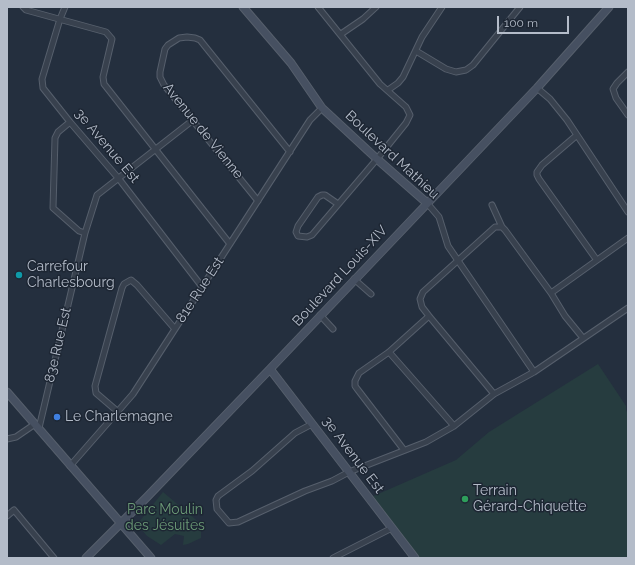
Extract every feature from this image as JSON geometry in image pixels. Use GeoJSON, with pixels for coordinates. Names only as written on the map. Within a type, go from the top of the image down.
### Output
{"type":"FeatureCollection","features":[{"type":"Feature","properties":{"kind":"main road","name":"Boulevard Mathieu"},"geometry":{"type":"LineString","coordinates":[[243,7],[291,63],[322,108],[377,160],[427,203]]}},
{"type":"Feature","properties":{"kind":"main road","name":"Boulevard Louis-XIV"},"geometry":{"type":"LineString","coordinates":[[86,558],[121,524],[270,369],[537,88],[609,7]]}},
{"type":"Feature","properties":{"kind":"main road","name":"3e Avenue Est"},"geometry":{"type":"LineString","coordinates":[[270,369],[415,558]]}},
{"type":"Feature","properties":{"kind":"main road"},"geometry":{"type":"LineString","coordinates":[[7,392],[151,558]]}},
{"type":"Feature","properties":{"kind":"street"},"geometry":{"type":"LineString","coordinates":[[23,7],[26,10],[60,18],[106,32],[112,39],[103,77],[104,84],[154,150],[230,244]]}},
{"type":"Feature","properties":{"kind":"street","name":"3e Avenue Est"},"geometry":{"type":"LineString","coordinates":[[65,7],[60,18],[42,79],[43,88],[119,179],[203,288]]}},
{"type":"Feature","properties":{"kind":"street"},"geometry":{"type":"LineString","coordinates":[[318,7],[380,84],[409,111],[409,118],[377,160],[312,235],[307,237],[298,236],[296,232],[298,226],[318,197],[325,195],[338,204]]}},
{"type":"Feature","properties":{"kind":"street"},"geometry":{"type":"LineString","coordinates":[[341,34],[363,19],[376,7]]}},
{"type":"Feature","properties":{"kind":"street"},"geometry":{"type":"LineString","coordinates":[[388,90],[398,83],[403,77],[422,37],[442,7]]}},
{"type":"Feature","properties":{"kind":"street"},"geometry":{"type":"LineString","coordinates":[[416,50],[446,69],[456,72],[466,70],[473,65],[520,7]]}},
{"type":"Feature","properties":{"kind":"street","name":"Avenue de Vienne"},"geometry":{"type":"LineString","coordinates":[[258,201],[164,85],[160,77],[160,72],[165,49],[168,45],[179,38],[187,37],[200,40],[290,152]]}},
{"type":"Feature","properties":{"kind":"street"},"geometry":{"type":"LineString","coordinates":[[628,72],[616,83],[613,89],[616,98],[628,115]]}},
{"type":"Feature","properties":{"kind":"street"},"geometry":{"type":"LineString","coordinates":[[537,88],[550,100],[567,120],[628,212]]}},
{"type":"Feature","properties":{"kind":"street","name":"81e Rue Est"},"geometry":{"type":"LineString","coordinates":[[70,466],[133,394],[174,329],[203,288],[310,120],[322,108]]}},
{"type":"Feature","properties":{"kind":"street","name":"83e Rue Est"},"geometry":{"type":"LineString","coordinates":[[37,426],[85,233],[97,195],[193,120]]}},
{"type":"Feature","properties":{"kind":"street"},"geometry":{"type":"LineString","coordinates":[[70,122],[58,132],[55,138],[53,208],[79,231],[85,233]]}},
{"type":"Feature","properties":{"kind":"street"},"geometry":{"type":"LineString","coordinates":[[577,135],[542,165],[537,172],[539,179],[596,259]]}},
{"type":"Feature","properties":{"kind":"street","name":"Boulevard Mathieu"},"geometry":{"type":"LineString","coordinates":[[427,203],[439,217],[448,246],[534,372]]}},
{"type":"Feature","properties":{"kind":"street"},"geometry":{"type":"LineString","coordinates":[[492,205],[502,227],[551,293],[565,316],[583,338]]}},
{"type":"Feature","properties":{"kind":"street"},"geometry":{"type":"LineString","coordinates":[[494,394],[422,307],[420,296],[422,292],[491,229],[495,227],[502,227]]}},
{"type":"Feature","properties":{"kind":"street"},"geometry":{"type":"LineString","coordinates":[[551,293],[596,259],[628,238]]}},
{"type":"Feature","properties":{"kind":"street"},"geometry":{"type":"LineString","coordinates":[[354,279],[371,294]]}},
{"type":"Feature","properties":{"kind":"street"},"geometry":{"type":"LineString","coordinates":[[117,411],[96,393],[95,386],[124,284],[131,280],[137,285],[174,329]]}},
{"type":"Feature","properties":{"kind":"street"},"geometry":{"type":"LineString","coordinates":[[312,424],[295,433],[252,471],[218,496],[216,500],[217,509],[224,519],[229,523],[238,522],[305,491],[332,481],[349,472],[426,442],[454,426],[494,394],[534,372],[628,308]]}},
{"type":"Feature","properties":{"kind":"street"},"geometry":{"type":"LineString","coordinates":[[320,315],[333,329]]}},
{"type":"Feature","properties":{"kind":"street"},"geometry":{"type":"LineString","coordinates":[[404,450],[355,386],[356,377],[359,373],[389,352],[429,316]]}},
{"type":"Feature","properties":{"kind":"street"},"geometry":{"type":"LineString","coordinates":[[389,352],[454,426]]}},
{"type":"Feature","properties":{"kind":"street"},"geometry":{"type":"LineString","coordinates":[[7,439],[16,437],[37,426]]}},
{"type":"Feature","properties":{"kind":"street"},"geometry":{"type":"LineString","coordinates":[[7,516],[14,510],[54,558]]}},
{"type":"Feature","properties":{"kind":"street"},"geometry":{"type":"LineString","coordinates":[[333,558],[392,528]]}},
{"type":"Feature","properties":{"kind":"green space"},"geometry":{"type":"Polygon","coordinates":[[[598,364],[626,406],[628,414],[628,558],[415,558],[369,498],[456,460],[489,432],[598,364]]]}},
{"type":"Feature","properties":{"kind":"green space","name":"Parc Moulin des Jésuites"},"geometry":{"type":"Polygon","coordinates":[[[163,492],[201,524],[201,538],[183,545],[184,536],[175,534],[161,545],[147,536],[141,529],[139,522],[163,492]]]}},
{"type":"Feature","properties":{"kind":"place","name":"Carrefour Charlesbourg"},"geometry":{"type":"Point","coordinates":[19,275]}},
{"type":"Feature","properties":{"kind":"place","name":"Le Charlemagne"},"geometry":{"type":"Point","coordinates":[57,417]}},
{"type":"Feature","properties":{"kind":"place","name":"Terrain Gérard-Chiquette"},"geometry":{"type":"Point","coordinates":[465,499]}}]}
